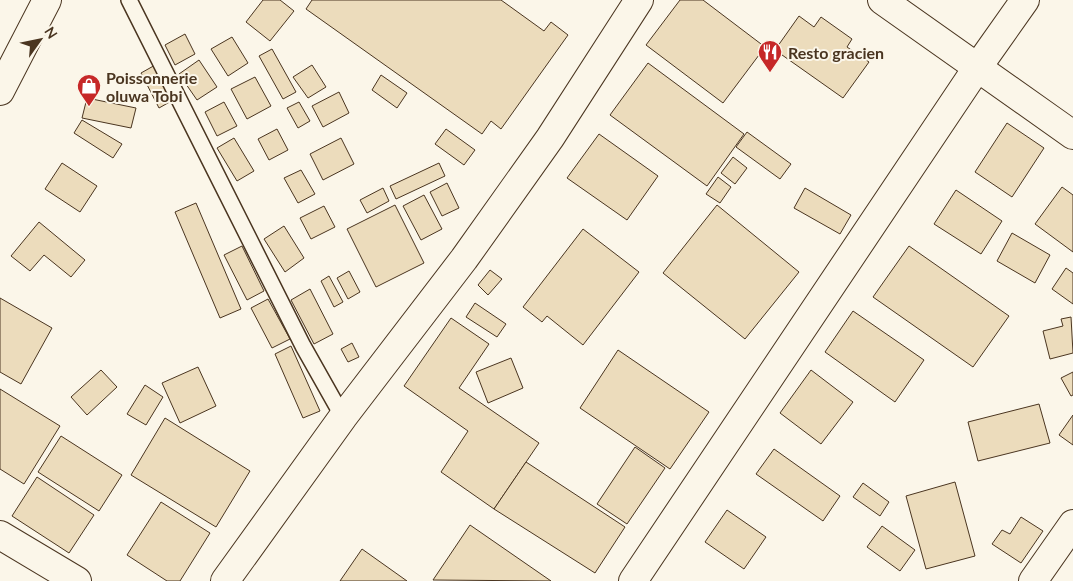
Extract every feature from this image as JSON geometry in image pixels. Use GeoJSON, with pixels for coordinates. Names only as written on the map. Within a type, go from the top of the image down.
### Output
{"type":"FeatureCollection","features":[{"type":"Feature","properties":{"kind":"main road"},"geometry":{"type":"LineString","coordinates":[[0,91],[47,0]]}},
{"type":"Feature","properties":{"kind":"main road"},"geometry":{"type":"LineString","coordinates":[[225,581],[343,418],[464,259],[533,162],[640,0]]}},
{"type":"Feature","properties":{"kind":"main road"},"geometry":{"type":"LineString","coordinates":[[882,0],[1073,135]]}},
{"type":"Feature","properties":{"kind":"main road"},"geometry":{"type":"LineString","coordinates":[[633,581],[977,68],[1025,0]]}},
{"type":"Feature","properties":{"kind":"main road"},"geometry":{"type":"LineString","coordinates":[[1033,581],[1073,524]]}},
{"type":"Feature","properties":{"kind":"main road"},"geometry":{"type":"LineString","coordinates":[[0,535],[77,581]]}},
{"type":"Feature","properties":{"kind":"lane"},"geometry":{"type":"LineString","coordinates":[[129,0],[303,346],[343,418]]}},
{"type":"Feature","properties":{"kind":"building"},"geometry":{"type":"Polygon","coordinates":[[[263,0],[280,0],[294,11],[270,41],[246,22],[263,0]]]}},
{"type":"Feature","properties":{"kind":"building"},"geometry":{"type":"Polygon","coordinates":[[[312,0],[501,0],[544,31],[551,22],[568,35],[501,129],[491,121],[482,134],[306,9],[312,0]]]}},
{"type":"Feature","properties":{"kind":"building"},"geometry":{"type":"Polygon","coordinates":[[[680,0],[703,0],[765,47],[723,103],[646,45],[680,0]]]}},
{"type":"Feature","properties":{"kind":"building"},"geometry":{"type":"Polygon","coordinates":[[[799,16],[814,27],[821,17],[852,39],[847,47],[869,62],[843,98],[775,50],[799,16]]]}},
{"type":"Feature","properties":{"kind":"building"},"geometry":{"type":"Polygon","coordinates":[[[185,34],[195,54],[175,65],[165,45],[185,34]]]}},
{"type":"Feature","properties":{"kind":"building"},"geometry":{"type":"Polygon","coordinates":[[[232,37],[248,63],[228,76],[211,49],[232,37]]]}},
{"type":"Feature","properties":{"kind":"building"},"geometry":{"type":"Polygon","coordinates":[[[272,49],[296,92],[283,99],[259,56],[272,49]]]}},
{"type":"Feature","properties":{"kind":"building"},"geometry":{"type":"Polygon","coordinates":[[[199,60],[217,87],[197,100],[179,74],[199,60]]]}},
{"type":"Feature","properties":{"kind":"building"},"geometry":{"type":"Polygon","coordinates":[[[648,63],[744,134],[707,186],[610,115],[648,63]]]}},
{"type":"Feature","properties":{"kind":"building"},"geometry":{"type":"Polygon","coordinates":[[[157,64],[175,99],[159,108],[141,73],[157,64]]]}},
{"type":"Feature","properties":{"kind":"building"},"geometry":{"type":"Polygon","coordinates":[[[312,65],[326,87],[308,98],[293,77],[312,65]]]}},
{"type":"Feature","properties":{"kind":"building"},"geometry":{"type":"Polygon","coordinates":[[[381,75],[407,93],[397,108],[372,90],[381,75]]]}},
{"type":"Feature","properties":{"kind":"building"},"geometry":{"type":"Polygon","coordinates":[[[255,77],[271,106],[247,119],[231,89],[255,77]]]}},
{"type":"Feature","properties":{"kind":"building"},"geometry":{"type":"Polygon","coordinates":[[[339,92],[349,113],[323,127],[312,106],[339,92]]]}},
{"type":"Feature","properties":{"kind":"building"},"geometry":{"type":"Polygon","coordinates":[[[87,98],[136,108],[131,128],[82,118],[87,98]]]}},
{"type":"Feature","properties":{"kind":"building"},"geometry":{"type":"Polygon","coordinates":[[[224,102],[237,126],[217,136],[205,112],[224,102]]]}},
{"type":"Feature","properties":{"kind":"building"},"geometry":{"type":"Polygon","coordinates":[[[299,102],[310,121],[298,128],[287,108],[299,102]]]}},
{"type":"Feature","properties":{"kind":"building"},"geometry":{"type":"Polygon","coordinates":[[[82,120],[122,144],[113,158],[74,133],[82,120]]]}},
{"type":"Feature","properties":{"kind":"building"},"geometry":{"type":"Polygon","coordinates":[[[1007,123],[1044,148],[1012,197],[975,172],[1007,123]]]}},
{"type":"Feature","properties":{"kind":"building"},"geometry":{"type":"Polygon","coordinates":[[[277,129],[288,150],[269,160],[258,139],[277,129]]]}},
{"type":"Feature","properties":{"kind":"building"},"geometry":{"type":"Polygon","coordinates":[[[446,129],[475,150],[464,165],[435,144],[446,129]]]}},
{"type":"Feature","properties":{"kind":"building"},"geometry":{"type":"Polygon","coordinates":[[[747,132],[791,164],[780,179],[736,147],[747,132]]]}},
{"type":"Feature","properties":{"kind":"building"},"geometry":{"type":"Polygon","coordinates":[[[599,134],[658,176],[627,220],[567,178],[599,134]]]}},
{"type":"Feature","properties":{"kind":"building"},"geometry":{"type":"Polygon","coordinates":[[[234,138],[254,171],[237,181],[217,148],[234,138]]]}},
{"type":"Feature","properties":{"kind":"building"},"geometry":{"type":"Polygon","coordinates":[[[341,138],[354,164],[323,180],[310,154],[341,138]]]}},
{"type":"Feature","properties":{"kind":"building"},"geometry":{"type":"Polygon","coordinates":[[[733,157],[747,168],[735,184],[721,173],[733,157]]]}},
{"type":"Feature","properties":{"kind":"building"},"geometry":{"type":"Polygon","coordinates":[[[62,163],[97,186],[80,212],[45,189],[62,163]]]}},
{"type":"Feature","properties":{"kind":"building"},"geometry":{"type":"Polygon","coordinates":[[[439,163],[445,176],[396,199],[390,186],[439,163]]]}},
{"type":"Feature","properties":{"kind":"building"},"geometry":{"type":"Polygon","coordinates":[[[301,170],[315,194],[298,203],[284,178],[301,170]]]}},
{"type":"Feature","properties":{"kind":"building"},"geometry":{"type":"Polygon","coordinates":[[[718,177],[731,187],[720,203],[706,194],[718,177]]]}},
{"type":"Feature","properties":{"kind":"building"},"geometry":{"type":"Polygon","coordinates":[[[447,183],[459,208],[442,216],[430,192],[447,183]]]}},
{"type":"Feature","properties":{"kind":"building"},"geometry":{"type":"Polygon","coordinates":[[[1062,187],[1073,195],[1073,252],[1035,224],[1062,187]]]}},
{"type":"Feature","properties":{"kind":"building"},"geometry":{"type":"Polygon","coordinates":[[[383,188],[389,201],[367,213],[360,200],[383,188]]]}},
{"type":"Feature","properties":{"kind":"building"},"geometry":{"type":"Polygon","coordinates":[[[805,188],[851,215],[840,234],[794,208],[805,188]]]}},
{"type":"Feature","properties":{"kind":"building"},"geometry":{"type":"Polygon","coordinates":[[[956,190],[1002,221],[981,254],[934,224],[956,190]]]}},
{"type":"Feature","properties":{"kind":"building"},"geometry":{"type":"Polygon","coordinates":[[[424,195],[442,229],[421,240],[403,206],[424,195]]]}},
{"type":"Feature","properties":{"kind":"building"},"geometry":{"type":"Polygon","coordinates":[[[196,203],[241,309],[220,318],[175,212],[196,203]]]}},
{"type":"Feature","properties":{"kind":"building"},"geometry":{"type":"Polygon","coordinates":[[[395,205],[424,263],[376,287],[347,229],[395,205]]]}},
{"type":"Feature","properties":{"kind":"building"},"geometry":{"type":"Polygon","coordinates":[[[717,205],[799,272],[745,339],[663,273],[717,205]]]}},
{"type":"Feature","properties":{"kind":"building"},"geometry":{"type":"Polygon","coordinates":[[[324,206],[335,227],[311,239],[300,218],[324,206]]]}},
{"type":"Feature","properties":{"kind":"building"},"geometry":{"type":"Polygon","coordinates":[[[39,222],[85,260],[71,277],[44,255],[30,271],[11,256],[39,222]]]}},
{"type":"Feature","properties":{"kind":"building"},"geometry":{"type":"Polygon","coordinates":[[[284,226],[304,258],[285,272],[264,239],[284,226]]]}},
{"type":"Feature","properties":{"kind":"building"},"geometry":{"type":"Polygon","coordinates":[[[583,229],[639,272],[583,345],[547,316],[542,322],[523,307],[583,229]]]}},
{"type":"Feature","properties":{"kind":"building"},"geometry":{"type":"Polygon","coordinates":[[[1012,233],[1050,255],[1035,283],[997,261],[1012,233]]]}},
{"type":"Feature","properties":{"kind":"building"},"geometry":{"type":"Polygon","coordinates":[[[242,246],[264,291],[247,300],[224,255],[242,246]]]}},
{"type":"Feature","properties":{"kind":"building"},"geometry":{"type":"Polygon","coordinates":[[[909,246],[1009,316],[973,367],[873,297],[909,246]]]}},
{"type":"Feature","properties":{"kind":"building"},"geometry":{"type":"Polygon","coordinates":[[[1066,268],[1073,273],[1073,304],[1052,289],[1066,268]]]}},
{"type":"Feature","properties":{"kind":"building"},"geometry":{"type":"Polygon","coordinates":[[[490,270],[502,279],[488,295],[478,285],[490,270]]]}},
{"type":"Feature","properties":{"kind":"building"},"geometry":{"type":"Polygon","coordinates":[[[349,271],[360,292],[348,299],[337,278],[349,271]]]}},
{"type":"Feature","properties":{"kind":"building"},"geometry":{"type":"Polygon","coordinates":[[[329,276],[343,302],[334,307],[321,281],[329,276]]]}},
{"type":"Feature","properties":{"kind":"building"},"geometry":{"type":"Polygon","coordinates":[[[310,289],[333,334],[314,344],[291,300],[310,289]]]}},
{"type":"Feature","properties":{"kind":"building"},"geometry":{"type":"Polygon","coordinates":[[[0,298],[52,328],[21,384],[0,372],[0,298]]]}},
{"type":"Feature","properties":{"kind":"building"},"geometry":{"type":"Polygon","coordinates":[[[268,299],[290,339],[272,348],[251,308],[268,299]]]}},
{"type":"Feature","properties":{"kind":"building"},"geometry":{"type":"Polygon","coordinates":[[[475,303],[506,324],[497,337],[466,317],[475,303]]]}},
{"type":"Feature","properties":{"kind":"building"},"geometry":{"type":"Polygon","coordinates":[[[853,311],[924,360],[895,402],[825,352],[853,311]]]}},
{"type":"Feature","properties":{"kind":"building"},"geometry":{"type":"Polygon","coordinates":[[[1071,317],[1073,353],[1050,359],[1043,331],[1063,326],[1061,319],[1071,317]]]}},
{"type":"Feature","properties":{"kind":"building"},"geometry":{"type":"Polygon","coordinates":[[[451,318],[489,344],[459,388],[539,443],[494,509],[441,472],[468,431],[404,386],[451,318]]]}},
{"type":"Feature","properties":{"kind":"building"},"geometry":{"type":"Polygon","coordinates":[[[352,343],[359,357],[348,362],[341,349],[352,343]]]}},
{"type":"Feature","properties":{"kind":"building"},"geometry":{"type":"Polygon","coordinates":[[[291,346],[320,411],[303,418],[275,354],[291,346]]]}},
{"type":"Feature","properties":{"kind":"building"},"geometry":{"type":"Polygon","coordinates":[[[618,350],[709,412],[670,469],[580,408],[618,350]]]}},
{"type":"Feature","properties":{"kind":"building"},"geometry":{"type":"Polygon","coordinates":[[[511,358],[523,388],[488,403],[476,372],[511,358]]]}},
{"type":"Feature","properties":{"kind":"building"},"geometry":{"type":"Polygon","coordinates":[[[198,367],[216,406],[180,423],[162,383],[198,367]]]}},
{"type":"Feature","properties":{"kind":"building"},"geometry":{"type":"Polygon","coordinates":[[[101,370],[117,387],[87,415],[71,397],[101,370]]]}},
{"type":"Feature","properties":{"kind":"building"},"geometry":{"type":"Polygon","coordinates":[[[811,370],[853,402],[821,444],[780,413],[811,370]]]}},
{"type":"Feature","properties":{"kind":"building"},"geometry":{"type":"Polygon","coordinates":[[[1073,372],[1073,395],[1071,396],[1061,378],[1073,372]]]}},
{"type":"Feature","properties":{"kind":"building"},"geometry":{"type":"Polygon","coordinates":[[[145,385],[163,397],[146,425],[127,414],[145,385]]]}},
{"type":"Feature","properties":{"kind":"building"},"geometry":{"type":"Polygon","coordinates":[[[0,389],[60,426],[24,484],[0,469],[0,389]]]}},
{"type":"Feature","properties":{"kind":"building"},"geometry":{"type":"Polygon","coordinates":[[[1039,404],[1050,443],[978,461],[968,422],[1039,404]]]}},
{"type":"Feature","properties":{"kind":"building"},"geometry":{"type":"Polygon","coordinates":[[[1073,415],[1073,445],[1059,435],[1073,415]]]}},
{"type":"Feature","properties":{"kind":"building"},"geometry":{"type":"Polygon","coordinates":[[[165,418],[250,471],[216,527],[131,475],[165,418]]]}},
{"type":"Feature","properties":{"kind":"building"},"geometry":{"type":"Polygon","coordinates":[[[61,436],[122,475],[99,511],[38,472],[61,436]]]}},
{"type":"Feature","properties":{"kind":"building"},"geometry":{"type":"Polygon","coordinates":[[[635,447],[665,468],[627,524],[597,504],[635,447]]]}},
{"type":"Feature","properties":{"kind":"building"},"geometry":{"type":"Polygon","coordinates":[[[774,449],[840,496],[823,521],[756,474],[774,449]]]}},
{"type":"Feature","properties":{"kind":"building"},"geometry":{"type":"Polygon","coordinates":[[[526,462],[625,527],[595,573],[494,509],[526,462]]]}},
{"type":"Feature","properties":{"kind":"building"},"geometry":{"type":"Polygon","coordinates":[[[37,477],[94,515],[69,553],[12,516],[37,477]]]}},
{"type":"Feature","properties":{"kind":"building"},"geometry":{"type":"Polygon","coordinates":[[[955,482],[975,556],[926,569],[906,496],[955,482]]]}},
{"type":"Feature","properties":{"kind":"building"},"geometry":{"type":"Polygon","coordinates":[[[863,483],[889,502],[880,516],[853,497],[863,483]]]}},
{"type":"Feature","properties":{"kind":"building"},"geometry":{"type":"Polygon","coordinates":[[[161,502],[210,533],[180,581],[167,581],[127,555],[161,502]]]}},
{"type":"Feature","properties":{"kind":"building"},"geometry":{"type":"Polygon","coordinates":[[[727,510],[766,537],[744,569],[705,542],[727,510]]]}},
{"type":"Feature","properties":{"kind":"building"},"geometry":{"type":"Polygon","coordinates":[[[1021,517],[1043,531],[1021,563],[992,544],[1002,530],[1010,534],[1021,517]]]}},
{"type":"Feature","properties":{"kind":"building"},"geometry":{"type":"Polygon","coordinates":[[[470,525],[551,581],[433,580],[470,525]]]}},
{"type":"Feature","properties":{"kind":"building"},"geometry":{"type":"Polygon","coordinates":[[[882,526],[915,550],[900,571],[867,547],[882,526]]]}},
{"type":"Feature","properties":{"kind":"building"},"geometry":{"type":"Polygon","coordinates":[[[362,549],[407,581],[340,581],[362,549]]]}},
{"type":"Feature","properties":{"kind":"place","name":"Resto gracien"},"geometry":{"type":"Point","coordinates":[770,73]}},
{"type":"Feature","properties":{"kind":"place","name":"Poissonnerie oluwa Tobi"},"geometry":{"type":"Point","coordinates":[89,107]}}]}
